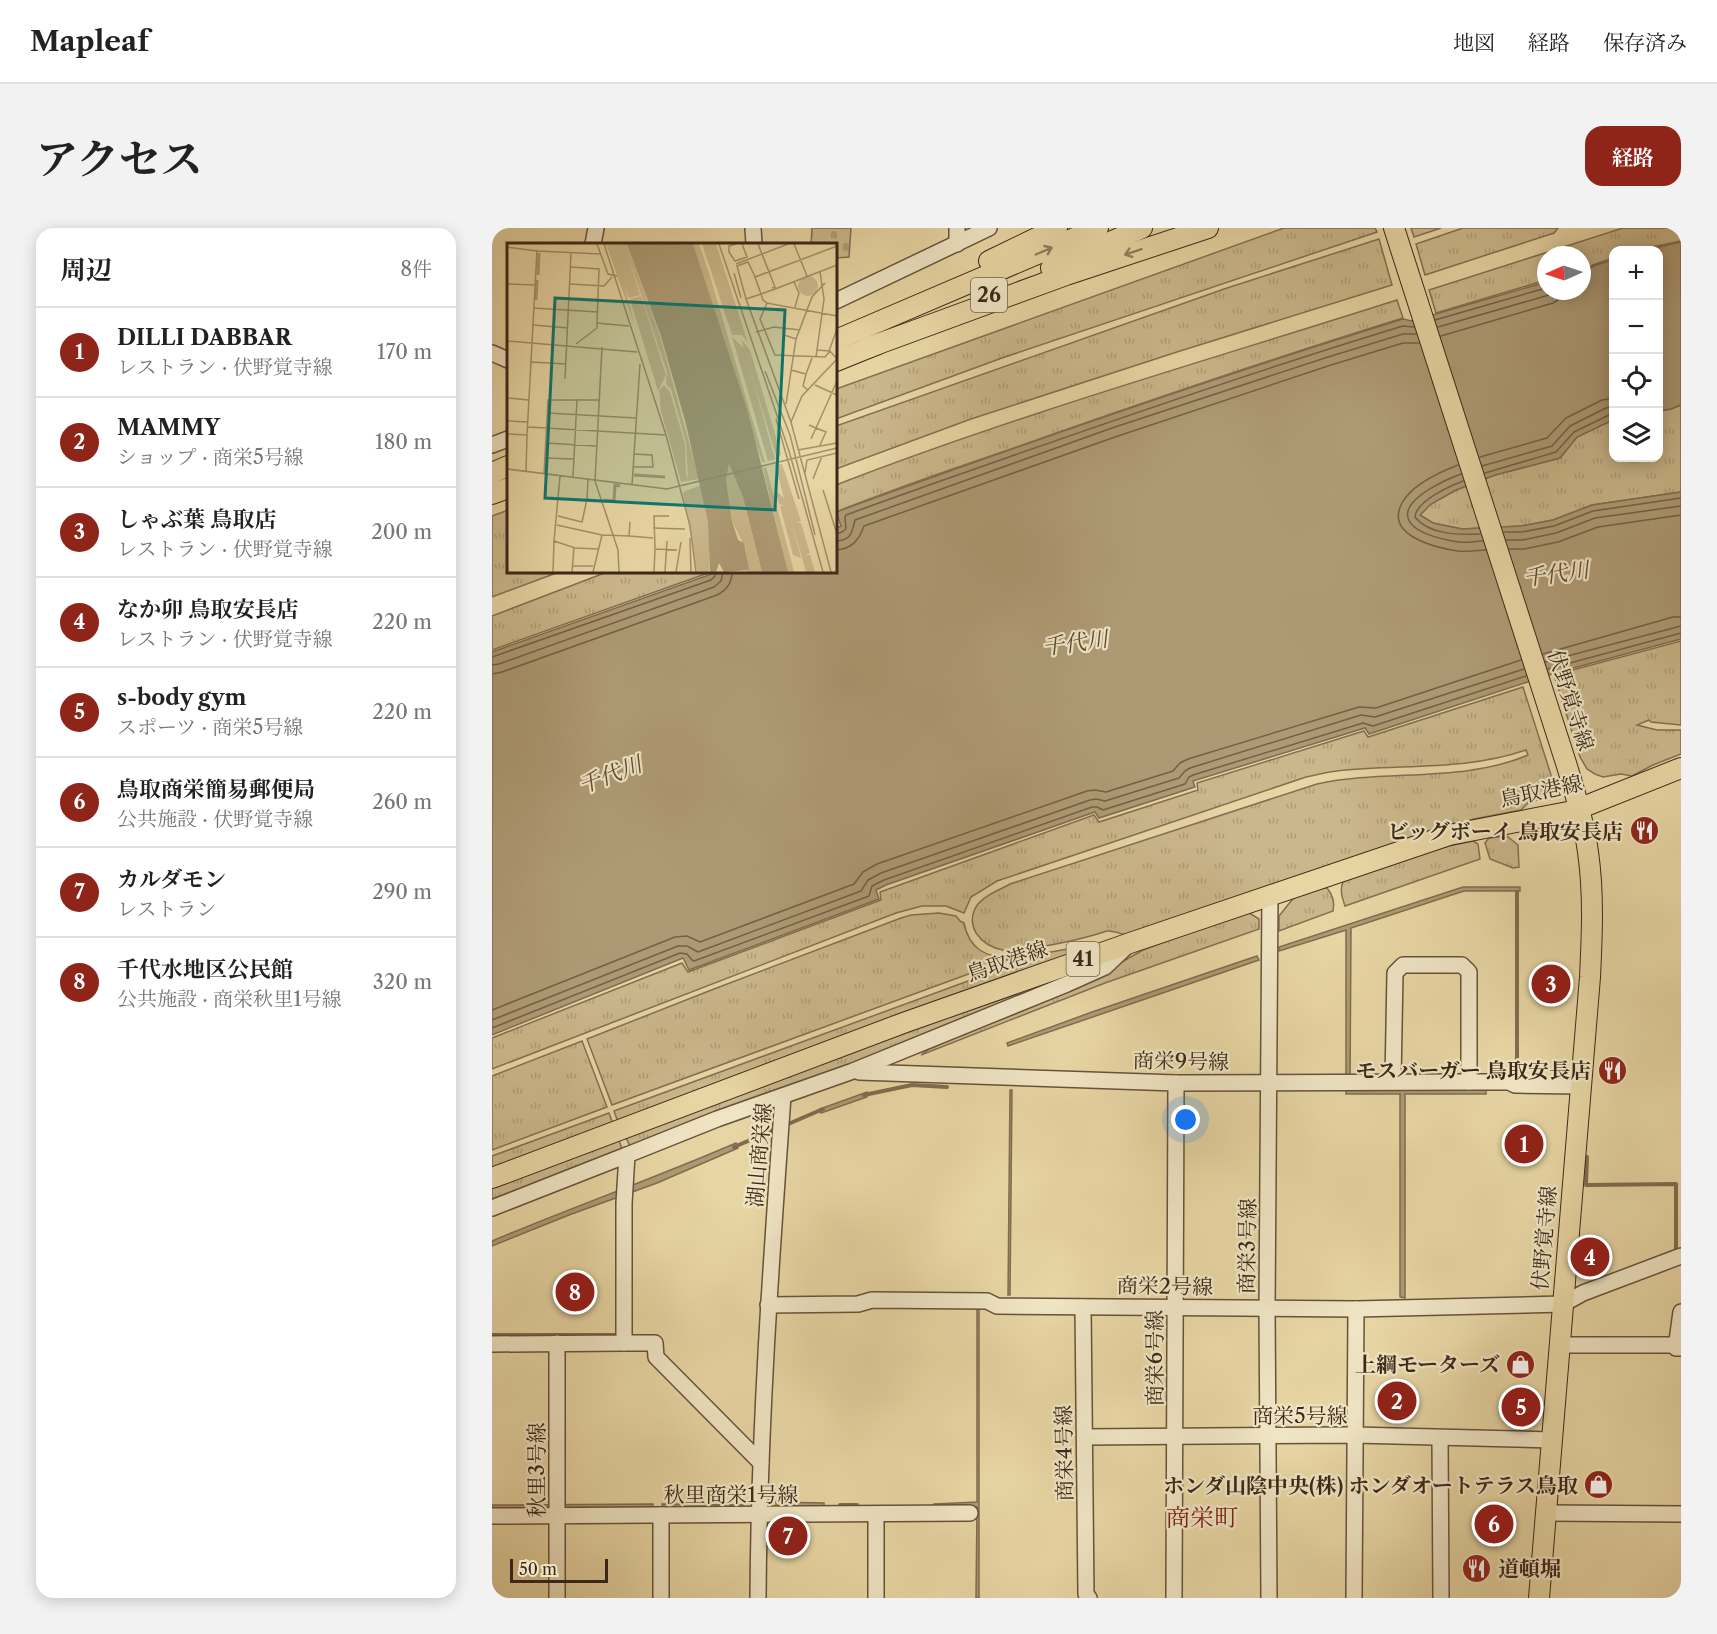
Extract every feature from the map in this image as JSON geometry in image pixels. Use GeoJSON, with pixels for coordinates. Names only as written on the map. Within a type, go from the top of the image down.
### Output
{"type":"FeatureCollection","features":[{"type":"Feature","properties":{"kind":"main road"},"geometry":{"type":"LineString","coordinates":[[859,329],[1057,228]]}},
{"type":"Feature","properties":{"kind":"main road","name":"26"},"geometry":{"type":"LineString","coordinates":[[837,340],[1098,228]]}},
{"type":"Feature","properties":{"kind":"main road","name":"26"},"geometry":{"type":"LineString","coordinates":[[837,361],[1142,228]]}},
{"type":"Feature","properties":{"kind":"main road"},"geometry":{"type":"LineString","coordinates":[[867,348],[1084,269],[1208,228]]}},
{"type":"Feature","properties":{"kind":"main road","name":"伏野覚寺線"},"geometry":{"type":"LineString","coordinates":[[1394,228],[1566,763],[1588,851],[1592,897],[1590,977],[1539,1598]]}},
{"type":"Feature","properties":{"kind":"main road"},"geometry":{"type":"LineString","coordinates":[[492,472],[507,466]]}},
{"type":"Feature","properties":{"kind":"main road"},"geometry":{"type":"LineString","coordinates":[[492,494],[507,488]]}},
{"type":"Feature","properties":{"kind":"main road","name":"鳥取港線"},"geometry":{"type":"LineString","coordinates":[[492,1178],[906,1022],[1270,894],[1449,835],[1579,810],[1681,768]]}},
{"type":"Feature","properties":{"kind":"street"},"geometry":{"type":"LineString","coordinates":[[594,243],[596,228]]}},
{"type":"Feature","properties":{"kind":"street"},"geometry":{"type":"LineString","coordinates":[[753,228],[754,243]]}},
{"type":"Feature","properties":{"kind":"street"},"geometry":{"type":"LineString","coordinates":[[957,228],[957,244]]}},
{"type":"Feature","properties":{"kind":"street"},"geometry":{"type":"LineString","coordinates":[[837,301],[989,228]]}},
{"type":"Feature","properties":{"kind":"street"},"geometry":{"type":"LineString","coordinates":[[492,353],[507,360]]}},
{"type":"Feature","properties":{"kind":"street"},"geometry":{"type":"LineString","coordinates":[[492,445],[507,439]]}},
{"type":"Feature","properties":{"kind":"street","name":"商栄3号線"},"geometry":{"type":"LineString","coordinates":[[1269,1598],[1267,1309],[1270,894]]}},
{"type":"Feature","properties":{"kind":"street","name":"湖山商栄線"},"geometry":{"type":"LineString","coordinates":[[758,1598],[758,1515],[768,1305],[783,1096],[853,1071],[1105,967],[1130,943]]}},
{"type":"Feature","properties":{"kind":"street"},"geometry":{"type":"LineString","coordinates":[[1393,1082],[1395,973],[1403,965],[1462,965],[1469,972],[1469,1082]]}},
{"type":"Feature","properties":{"kind":"street","name":"商栄9号線"},"geometry":{"type":"LineString","coordinates":[[853,1071],[1176,1083],[1509,1082],[1515,1085],[1581,1086]]}},
{"type":"Feature","properties":{"kind":"street","name":"商栄6号線"},"geometry":{"type":"LineString","coordinates":[[1174,1598],[1176,1083]]}},
{"type":"Feature","properties":{"kind":"street"},"geometry":{"type":"LineString","coordinates":[[492,1208],[717,1119],[783,1096]]}},
{"type":"Feature","properties":{"kind":"street"},"geometry":{"type":"LineString","coordinates":[[624,1343],[627,1155]]}},
{"type":"Feature","properties":{"kind":"street"},"geometry":{"type":"LineString","coordinates":[[1563,1304],[1583,1293],[1681,1256]]}},
{"type":"Feature","properties":{"kind":"street","name":"商栄2号線"},"geometry":{"type":"LineString","coordinates":[[768,1305],[858,1304],[872,1300],[987,1301],[996,1305],[1083,1307],[1175,1306],[1267,1309],[1563,1304]]}},
{"type":"Feature","properties":{"kind":"street","name":"商栄4号線"},"geometry":{"type":"LineString","coordinates":[[1083,1307],[1086,1594],[1089,1598]]}},
{"type":"Feature","properties":{"kind":"street"},"geometry":{"type":"LineString","coordinates":[[1354,1598],[1356,1309]]}},
{"type":"Feature","properties":{"kind":"street"},"geometry":{"type":"LineString","coordinates":[[1560,1345],[1679,1347],[1681,1312]]}},
{"type":"Feature","properties":{"kind":"street","name":"秋里3号線"},"geometry":{"type":"LineString","coordinates":[[557,1343],[557,1598]]}},
{"type":"Feature","properties":{"kind":"street"},"geometry":{"type":"LineString","coordinates":[[492,1344],[655,1343],[656,1357],[761,1463]]}},
{"type":"Feature","properties":{"kind":"street","name":"商栄5号線"},"geometry":{"type":"LineString","coordinates":[[1085,1437],[1354,1435],[1552,1440]]}},
{"type":"Feature","properties":{"kind":"street"},"geometry":{"type":"LineString","coordinates":[[1440,1438],[1441,1598]]}},
{"type":"Feature","properties":{"kind":"street","name":"秋里商栄1号線"},"geometry":{"type":"LineString","coordinates":[[492,1516],[970,1513]]}},
{"type":"Feature","properties":{"kind":"street"},"geometry":{"type":"LineString","coordinates":[[1546,1513],[1681,1514]]}},
{"type":"Feature","properties":{"kind":"street"},"geometry":{"type":"LineString","coordinates":[[876,1514],[876,1598]]}},
{"type":"Feature","properties":{"kind":"street"},"geometry":{"type":"LineString","coordinates":[[661,1515],[661,1598]]}},
{"type":"Feature","properties":{"kind":"green space"},"geometry":{"type":"Polygon","coordinates":[[[812,228],[851,228],[849,257],[837,258],[837,243],[811,243],[812,228]]]}},
{"type":"Feature","properties":{"kind":"green space"},"geometry":{"type":"Polygon","coordinates":[[[1284,228],[1375,228],[1377,232],[1002,358],[837,419],[837,389],[1284,228]]]}},
{"type":"Feature","properties":{"kind":"green space"},"geometry":{"type":"Polygon","coordinates":[[[1411,228],[1441,228],[1414,237],[1411,228]]]}},
{"type":"Feature","properties":{"kind":"green space"},"geometry":{"type":"Polygon","coordinates":[[[1463,228],[1558,228],[1554,233],[1425,275],[1416,244],[1463,228]]]}},
{"type":"Feature","properties":{"kind":"green space"},"geometry":{"type":"Polygon","coordinates":[[[1623,228],[1681,228],[1681,241],[1657,246],[1609,246],[1609,259],[1591,266],[1591,246],[1567,246],[1623,228]]]}},
{"type":"Feature","properties":{"kind":"green space"},"geometry":{"type":"Polygon","coordinates":[[[1379,239],[1392,285],[971,419],[837,469],[837,426],[1227,288],[1379,239]]]}},
{"type":"Feature","properties":{"kind":"green space"},"geometry":{"type":"Polygon","coordinates":[[[1537,255],[1537,283],[1436,313],[1429,290],[1537,255]]]}},
{"type":"Feature","properties":{"kind":"green space"},"geometry":{"type":"Polygon","coordinates":[[[1397,300],[1403,318],[1157,398],[923,479],[837,512],[837,485],[974,435],[1115,388],[1397,300]]]}},
{"type":"Feature","properties":{"kind":"green space"},"geometry":{"type":"Polygon","coordinates":[[[1681,405],[1681,492],[1592,505],[1553,520],[1521,526],[1462,529],[1433,523],[1420,515],[1431,504],[1456,490],[1495,475],[1560,458],[1577,437],[1609,421],[1609,462],[1663,462],[1663,410],[1681,405]]]}},
{"type":"Feature","properties":{"kind":"green space"},"geometry":{"type":"Polygon","coordinates":[[[507,510],[507,573],[556,573],[492,597],[492,516],[507,510]]]}},
{"type":"Feature","properties":{"kind":"green space"},"geometry":{"type":"Polygon","coordinates":[[[604,573],[708,573],[492,650],[492,616],[604,573]]]}},
{"type":"Feature","properties":{"kind":"green space"},"geometry":{"type":"Polygon","coordinates":[[[1681,641],[1681,725],[1649,720],[1637,725],[1657,730],[1681,730],[1681,754],[1632,776],[1621,774],[1603,777],[1587,769],[1580,757],[1554,675],[1681,641]]]}},
{"type":"Feature","properties":{"kind":"green space"},"geometry":{"type":"Polygon","coordinates":[[[1523,687],[1551,775],[1547,794],[1528,803],[1521,810],[1474,819],[1130,936],[1107,931],[1048,946],[1003,950],[988,944],[976,933],[972,920],[976,906],[989,895],[1010,884],[1317,784],[1370,777],[1451,773],[1503,764],[1528,755],[1526,750],[1503,757],[1456,764],[1337,771],[1306,777],[997,881],[971,897],[964,913],[946,906],[922,906],[896,913],[492,1069],[492,1038],[682,963],[688,972],[881,900],[880,892],[1094,815],[1099,822],[1198,790],[1197,783],[1364,731],[1368,737],[1523,687]]]}},
{"type":"Feature","properties":{"kind":"green space"},"geometry":{"type":"Polygon","coordinates":[[[1507,836],[1518,845],[1519,867],[1513,868],[1490,859],[1485,843],[1489,838],[1507,836]]]}},
{"type":"Feature","properties":{"kind":"green space"},"geometry":{"type":"Polygon","coordinates":[[[1473,841],[1478,844],[1480,859],[1345,906],[1341,890],[1344,880],[1435,849],[1473,841]]]}},
{"type":"Feature","properties":{"kind":"green space"},"geometry":{"type":"Polygon","coordinates":[[[1318,888],[1327,888],[1329,891],[1334,902],[1333,911],[1279,931],[1279,916],[1296,895],[1318,888]]]}},
{"type":"Feature","properties":{"kind":"green space"},"geometry":{"type":"Polygon","coordinates":[[[1246,911],[1259,919],[1259,929],[1105,983],[921,1055],[929,1049],[1104,972],[1143,950],[1246,911]]]}},
{"type":"Feature","properties":{"kind":"green space"},"geometry":{"type":"Polygon","coordinates":[[[939,913],[956,916],[964,923],[970,939],[980,950],[994,956],[1012,958],[612,1105],[587,1039],[901,918],[939,913]]]}},
{"type":"Feature","properties":{"kind":"green space"},"geometry":{"type":"Polygon","coordinates":[[[1091,945],[1095,947],[618,1122],[614,1111],[1008,967],[1022,957],[1091,945]]]}},
{"type":"Feature","properties":{"kind":"green space"},"geometry":{"type":"Polygon","coordinates":[[[1098,964],[915,1041],[630,1146],[624,1134],[909,1027],[1098,964]]]}},
{"type":"Feature","properties":{"kind":"green space"},"geometry":{"type":"Polygon","coordinates":[[[582,1041],[607,1107],[492,1150],[492,1076],[582,1041]]]}},
{"type":"Feature","properties":{"kind":"green space"},"geometry":{"type":"Polygon","coordinates":[[[609,1113],[613,1124],[492,1171],[492,1156],[609,1113]]]}},
{"type":"Feature","properties":{"kind":"green space"},"geometry":{"type":"Polygon","coordinates":[[[618,1137],[622,1149],[492,1201],[492,1186],[618,1137]]]}},
{"type":"Feature","properties":{"kind":"water"},"geometry":{"type":"Polygon","coordinates":[[[1681,242],[1681,405],[1663,410],[1663,300],[1663,246],[1681,242]]]}},
{"type":"Feature","properties":{"kind":"water","name":"千代川"},"geometry":{"type":"Polygon","coordinates":[[[1609,261],[1609,422],[1577,437],[1560,458],[1495,475],[1456,490],[1431,504],[1420,515],[1433,523],[1462,529],[1521,526],[1553,520],[1592,505],[1681,492],[1681,639],[1555,673],[1369,734],[1365,728],[1193,781],[1195,787],[1099,818],[1095,812],[886,885],[876,890],[879,899],[689,970],[683,958],[492,1035],[492,652],[714,573],[837,573],[837,528],[841,526],[837,512],[1118,412],[1403,319],[1412,321],[1537,285],[1537,300],[1591,300],[1591,267],[1609,261]]]}},
{"type":"Feature","properties":{"kind":"water"},"geometry":{"type":"Polygon","coordinates":[[[1463,887],[1520,887],[1520,891],[1464,891],[1351,928],[1350,1089],[1486,1089],[1486,1094],[1405,1094],[1405,1298],[1400,1297],[1400,1094],[1346,1094],[1346,930],[1279,951],[1279,947],[1463,887]]]}},
{"type":"Feature","properties":{"kind":"water"},"geometry":{"type":"Polygon","coordinates":[[[1257,956],[1259,960],[1008,1046],[1007,1043],[1092,1012],[1257,956]]]}},
{"type":"Feature","properties":{"kind":"water"},"geometry":{"type":"Polygon","coordinates":[[[1010,1090],[1012,1090],[1010,1295],[1008,1295],[1010,1090]]]}},
{"type":"Feature","properties":{"kind":"water"},"geometry":{"type":"Polygon","coordinates":[[[867,1092],[867,1097],[821,1113],[820,1109],[867,1092]]]}},
{"type":"Feature","properties":{"kind":"water"},"geometry":{"type":"Polygon","coordinates":[[[736,1143],[738,1148],[657,1183],[492,1246],[492,1241],[736,1143]]]}},
{"type":"Feature","properties":{"kind":"water"},"geometry":{"type":"Polygon","coordinates":[[[977,1308],[979,1308],[979,1598],[976,1598],[977,1507],[934,1507],[934,1504],[977,1502],[977,1308]]]}},
{"type":"Feature","properties":{"kind":"water"},"geometry":{"type":"Polygon","coordinates":[[[776,1502],[824,1503],[824,1507],[776,1507],[776,1502]]]}},
{"type":"Feature","properties":{"kind":"water"},"geometry":{"type":"Polygon","coordinates":[[[653,1504],[653,1508],[492,1508],[492,1505],[653,1504]]]}},
{"type":"Feature","properties":{"kind":"water"},"geometry":{"type":"Polygon","coordinates":[[[662,1504],[743,1505],[743,1507],[663,1508],[662,1504]]]}},
{"type":"Feature","properties":{"kind":"waterway"},"geometry":{"type":"LineString","coordinates":[[1517,892],[1517,1080]]}},
{"type":"Feature","properties":{"kind":"waterway"},"geometry":{"type":"LineString","coordinates":[[864,1095],[912,1085],[947,1087]]}},
{"type":"Feature","properties":{"kind":"waterway"},"geometry":{"type":"LineString","coordinates":[[786,1125],[823,1109]]}},
{"type":"Feature","properties":{"kind":"waterway"},"geometry":{"type":"LineString","coordinates":[[734,1147],[776,1129]]}},
{"type":"Feature","properties":{"kind":"waterway"},"geometry":{"type":"LineString","coordinates":[[1587,1157],[1586,1185],[1676,1184],[1676,1253]]}},
{"type":"Feature","properties":{"kind":"waterway"},"geometry":{"type":"LineString","coordinates":[[492,1335],[616,1335]]}},
{"type":"Feature","properties":{"kind":"waterway"},"geometry":{"type":"LineString","coordinates":[[840,1505],[857,1505]]}},
{"type":"Feature","properties":{"kind":"place","name":"ビッグボーイ 鳥取安長店"},"geometry":{"type":"Point","coordinates":[1644,831]}},
{"type":"Feature","properties":{"kind":"place","name":"しゃぶ葉 鳥取店"},"geometry":{"type":"Point","coordinates":[1551,984]}},
{"type":"Feature","properties":{"kind":"place","name":"モスバーガー 鳥取安長店"},"geometry":{"type":"Point","coordinates":[1612,1070]}},
{"type":"Feature","properties":{"kind":"place","name":"DILLI DABBAR"},"geometry":{"type":"Point","coordinates":[1524,1144]}},
{"type":"Feature","properties":{"kind":"place","name":"なか卯 鳥取安長店"},"geometry":{"type":"Point","coordinates":[1590,1257]}},
{"type":"Feature","properties":{"kind":"place","name":"千代水地区公民館"},"geometry":{"type":"Point","coordinates":[575,1292]}},
{"type":"Feature","properties":{"kind":"place","name":"上綱モーターズ"},"geometry":{"type":"Point","coordinates":[1521,1364]}},
{"type":"Feature","properties":{"kind":"place","name":"MAMMY"},"geometry":{"type":"Point","coordinates":[1397,1401]}},
{"type":"Feature","properties":{"kind":"place","name":"s-body gym"},"geometry":{"type":"Point","coordinates":[1521,1407]}},
{"type":"Feature","properties":{"kind":"place","name":"ホンダ山陰中央(株) ホンダオートテラス鳥取"},"geometry":{"type":"Point","coordinates":[1599,1485]}},
{"type":"Feature","properties":{"kind":"place","name":"鳥取商栄簡易郵便局"},"geometry":{"type":"Point","coordinates":[1494,1524]}},
{"type":"Feature","properties":{"kind":"place","name":"カルダモン"},"geometry":{"type":"Point","coordinates":[788,1536]}},
{"type":"Feature","properties":{"kind":"place","name":"道頓堀"},"geometry":{"type":"Point","coordinates":[1477,1568]}},
{"type":"Feature","properties":{"kind":"district","name":"商栄町"},"geometry":{"type":"Point","coordinates":[1202,1517]}}]}
